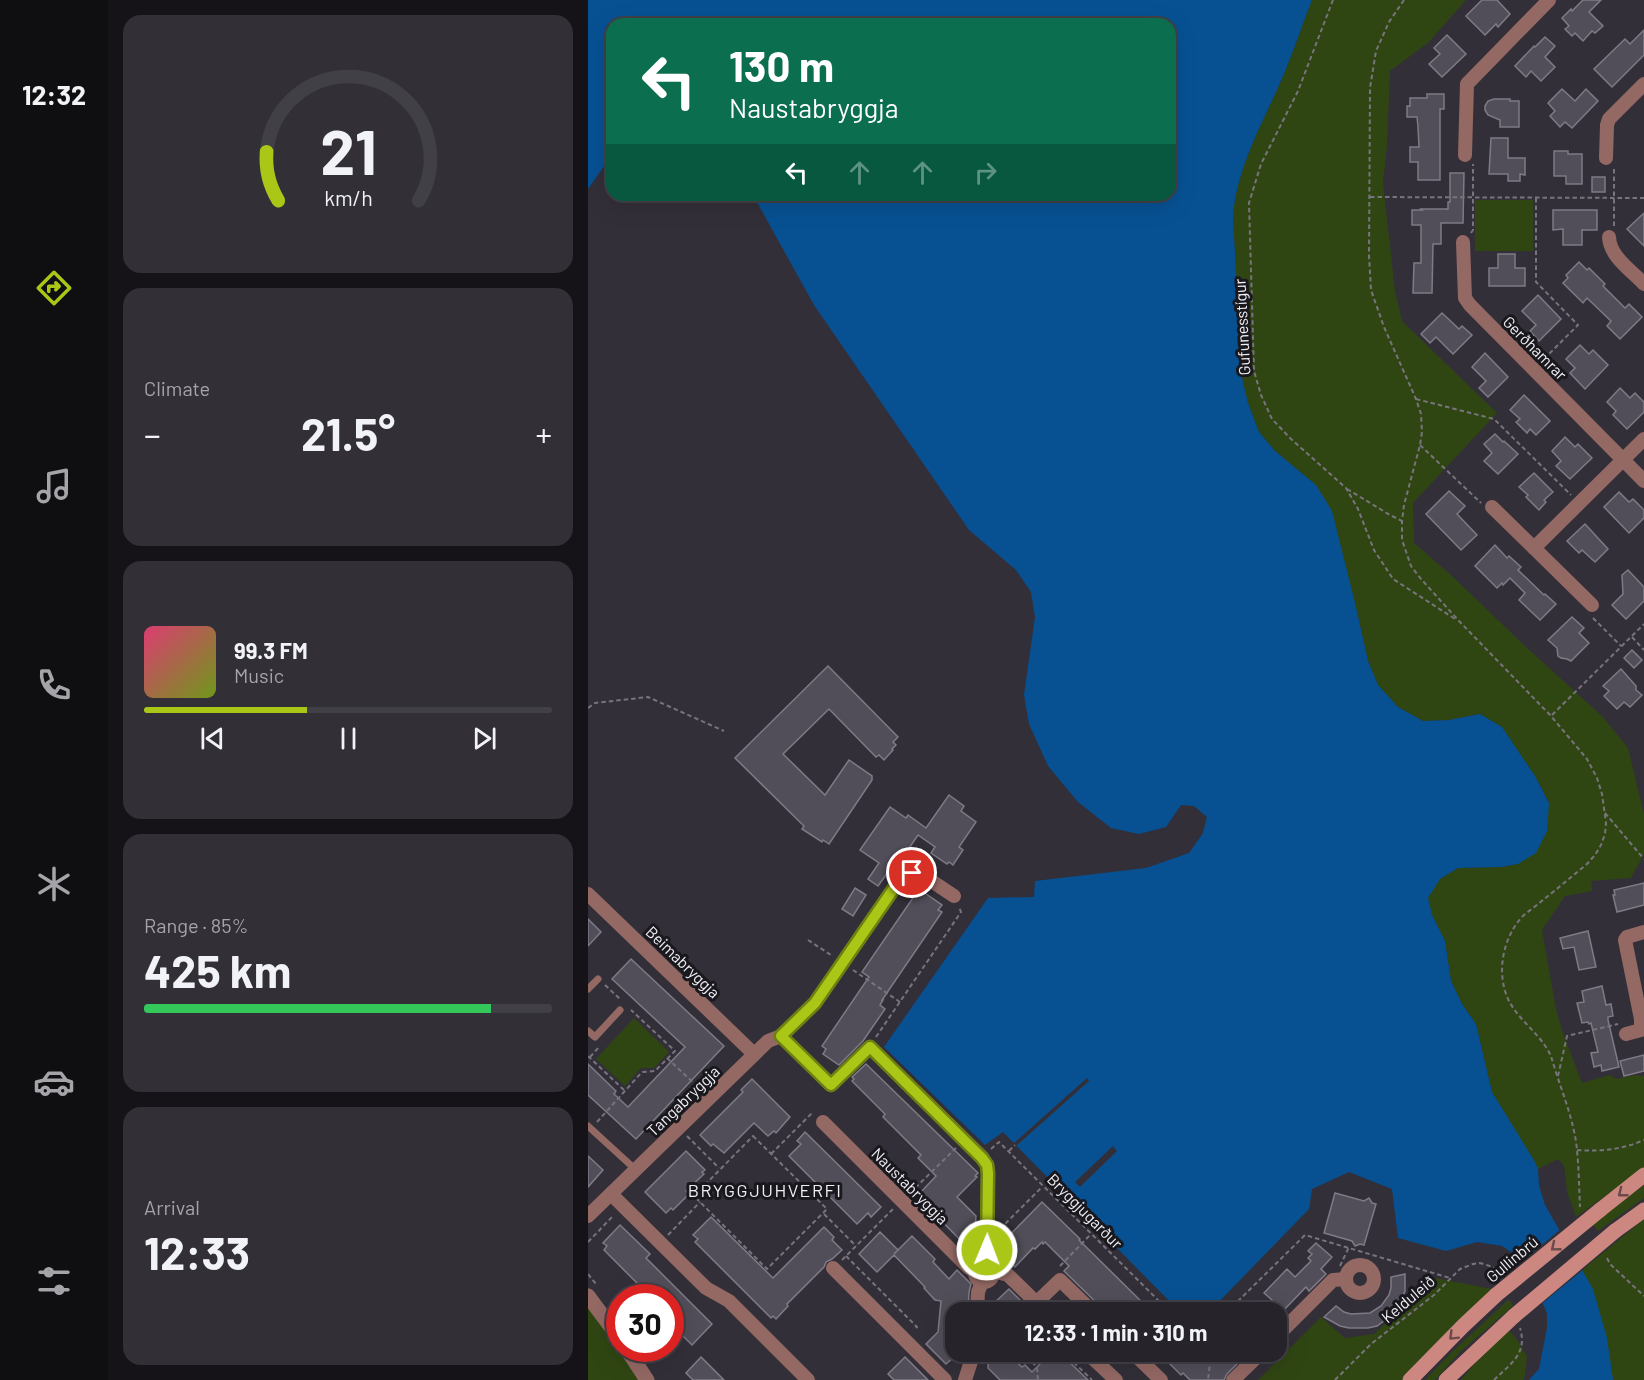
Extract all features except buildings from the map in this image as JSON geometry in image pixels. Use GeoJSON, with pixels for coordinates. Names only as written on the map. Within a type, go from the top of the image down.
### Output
{"type":"FeatureCollection","features":[{"type":"Feature","properties":{"kind":"main road","name":"Gullinbrú"},"geometry":{"type":"LineString","coordinates":[[1410,1380],[1496,1295],[1644,1175]]}},
{"type":"Feature","properties":{"kind":"main road"},"geometry":{"type":"LineString","coordinates":[[1446,1380],[1458,1373],[1517,1322],[1615,1231],[1644,1210]]}},
{"type":"Feature","properties":{"kind":"street"},"geometry":{"type":"LineString","coordinates":[[1465,155],[1467,84],[1550,0]]}},
{"type":"Feature","properties":{"kind":"street"},"geometry":{"type":"LineString","coordinates":[[1606,158],[1609,119],[1644,84]]}},
{"type":"Feature","properties":{"kind":"street"},"geometry":{"type":"LineString","coordinates":[[1609,237],[1613,253],[1644,284]]}},
{"type":"Feature","properties":{"kind":"street","name":"Gerðhamrar"},"geometry":{"type":"LineString","coordinates":[[1463,242],[1467,302],[1644,481]]}},
{"type":"Feature","properties":{"kind":"street"},"geometry":{"type":"LineString","coordinates":[[1534,548],[1644,439]]}},
{"type":"Feature","properties":{"kind":"street"},"geometry":{"type":"LineString","coordinates":[[1492,507],[1592,605]]}},
{"type":"Feature","properties":{"kind":"street","name":"Tangabryggja"},"geometry":{"type":"LineString","coordinates":[[588,1216],[754,1054],[768,1041],[781,1036],[815,1003],[901,878],[906,875],[924,876],[954,896]]}},
{"type":"Feature","properties":{"kind":"street","name":"Beimabryggja"},"geometry":{"type":"LineString","coordinates":[[588,894],[754,1054]]}},
{"type":"Feature","properties":{"kind":"street"},"geometry":{"type":"LineString","coordinates":[[1626,1034],[1641,1030],[1641,1019],[1625,940],[1627,937],[1644,932]]}},
{"type":"Feature","properties":{"kind":"street"},"geometry":{"type":"LineString","coordinates":[[781,1036],[831,1085],[870,1047],[982,1158],[987,1165],[988,1173],[987,1237],[984,1272],[978,1302]]}},
{"type":"Feature","properties":{"kind":"street","name":"Naustabryggja"},"geometry":{"type":"LineString","coordinates":[[823,1122],[968,1267],[1008,1275],[1035,1302]]}},
{"type":"Feature","properties":{"kind":"street"},"geometry":{"type":"LineString","coordinates":[[611,1194],[706,1288],[729,1301],[808,1380]]}},
{"type":"Feature","properties":{"kind":"street"},"geometry":{"type":"LineString","coordinates":[[833,1268],[945,1380]]}},
{"type":"Feature","properties":{"kind":"street","name":"Naustabryggja"},"geometry":{"type":"LineString","coordinates":[[1045,1302],[1060,1280],[1082,1302]]}},
{"type":"Feature","properties":{"kind":"street"},"geometry":{"type":"LineString","coordinates":[[1287,1327],[1340,1280]]}},
{"type":"Feature","properties":{"kind":"street"},"geometry":{"type":"LineString","coordinates":[[588,1296],[606,1320]]}},
{"type":"Feature","properties":{"kind":"street"},"geometry":{"type":"LineString","coordinates":[[635,1362],[647,1380]]}},
{"type":"Feature","properties":{"kind":"street"},"geometry":{"type":"LineString","coordinates":[[965,1380],[971,1362]]}},
{"type":"Feature","properties":{"kind":"street"},"geometry":{"type":"LineString","coordinates":[[1097,1362],[1116,1380]]}},
{"type":"Feature","properties":{"kind":"street"},"geometry":{"type":"LineString","coordinates":[[1142,1362],[1161,1380]]}},
{"type":"Feature","properties":{"kind":"street"},"geometry":{"type":"LineString","coordinates":[[1233,1380],[1252,1362]]}},
{"type":"Feature","properties":{"kind":"lane"},"geometry":{"type":"LineString","coordinates":[[588,989],[598,979]]}},
{"type":"Feature","properties":{"kind":"lane"},"geometry":{"type":"LineString","coordinates":[[588,1031],[595,1037],[620,1011]]}},
{"type":"Feature","properties":{"kind":"lane"},"geometry":{"type":"LineString","coordinates":[[590,1127],[636,1170]]}},
{"type":"Feature","properties":{"kind":"path","name":"Gufunesstígur"},"geometry":{"type":"LineString","coordinates":[[1333,0],[1298,91],[1261,164],[1249,203],[1254,371],[1261,395],[1272,419],[1346,488],[1358,509],[1374,550],[1393,579],[1459,621]]}},
{"type":"Feature","properties":{"kind":"path"},"geometry":{"type":"LineString","coordinates":[[1404,0],[1389,22],[1376,51],[1370,88],[1371,290],[1384,327],[1416,399],[1422,432],[1404,505],[1402,540],[1411,566],[1421,579],[1551,716],[1587,759],[1597,778],[1605,813],[1605,834],[1595,855],[1522,918],[1510,936],[1503,956],[1503,979],[1509,999],[1520,1017],[1538,1034],[1551,1056],[1573,1129],[1577,1150],[1581,1207]]}},
{"type":"Feature","properties":{"kind":"path"},"geometry":{"type":"LineString","coordinates":[[1463,242],[1473,230],[1473,162],[1465,155]]}},
{"type":"Feature","properties":{"kind":"path"},"geometry":{"type":"LineString","coordinates":[[1606,158],[1614,164],[1614,232],[1609,237]]}},
{"type":"Feature","properties":{"kind":"path"},"geometry":{"type":"LineString","coordinates":[[1370,197],[1644,198]]}},
{"type":"Feature","properties":{"kind":"path"},"geometry":{"type":"LineString","coordinates":[[1533,369],[1578,325],[1536,282],[1536,198]]}},
{"type":"Feature","properties":{"kind":"path"},"geometry":{"type":"LineString","coordinates":[[1416,399],[1494,419],[1579,504]]}},
{"type":"Feature","properties":{"kind":"path"},"geometry":{"type":"LineString","coordinates":[[1420,445],[1484,506],[1492,507]]}},
{"type":"Feature","properties":{"kind":"path"},"geometry":{"type":"LineString","coordinates":[[1346,488],[1402,521]]}},
{"type":"Feature","properties":{"kind":"path"},"geometry":{"type":"LineString","coordinates":[[1592,605],[1590,615],[1622,646]]}},
{"type":"Feature","properties":{"kind":"path"},"geometry":{"type":"LineString","coordinates":[[1551,716],[1644,624]]}},
{"type":"Feature","properties":{"kind":"path"},"geometry":{"type":"LineString","coordinates":[[1632,637],[1644,650]]}},
{"type":"Feature","properties":{"kind":"path"},"geometry":{"type":"LineString","coordinates":[[588,708],[595,703],[648,697],[724,731]]}},
{"type":"Feature","properties":{"kind":"path"},"geometry":{"type":"LineString","coordinates":[[1605,813],[1644,859]]}},
{"type":"Feature","properties":{"kind":"path"},"geometry":{"type":"LineString","coordinates":[[870,1047],[961,912],[954,896]]}},
{"type":"Feature","properties":{"kind":"path"},"geometry":{"type":"LineString","coordinates":[[808,940],[827,952]]}},
{"type":"Feature","properties":{"kind":"path"},"geometry":{"type":"LineString","coordinates":[[843,963],[900,1002]]}},
{"type":"Feature","properties":{"kind":"path"},"geometry":{"type":"LineString","coordinates":[[590,1127],[642,1072],[654,1071],[675,1051],[598,979]]}},
{"type":"Feature","properties":{"kind":"path"},"geometry":{"type":"LineString","coordinates":[[1557,1078],[1567,1036],[1641,1019]]}},
{"type":"Feature","properties":{"kind":"path"},"geometry":{"type":"LineString","coordinates":[[588,1056],[626,1091]]}},
{"type":"Feature","properties":{"kind":"path"},"geometry":{"type":"LineString","coordinates":[[667,1058],[710,1098]]}},
{"type":"Feature","properties":{"kind":"path"},"geometry":{"type":"LineString","coordinates":[[771,1154],[813,1112]]}},
{"type":"Feature","properties":{"kind":"path"},"geometry":{"type":"LineString","coordinates":[[679,1128],[720,1169]]}},
{"type":"Feature","properties":{"kind":"path"},"geometry":{"type":"LineString","coordinates":[[753,1136],[827,1209],[767,1269],[694,1196],[720,1169],[753,1136]]}},
{"type":"Feature","properties":{"kind":"path"},"geometry":{"type":"LineString","coordinates":[[833,1268],[964,1140]]}},
{"type":"Feature","properties":{"kind":"path"},"geometry":{"type":"LineString","coordinates":[[1577,1150],[1592,1151],[1632,1145],[1644,1140]]}},
{"type":"Feature","properties":{"kind":"path"},"geometry":{"type":"LineString","coordinates":[[982,1158],[999,1142],[1009,1152],[1015,1145]]}},
{"type":"Feature","properties":{"kind":"path","name":"Bryggjugarður"},"geometry":{"type":"LineString","coordinates":[[1009,1152],[1160,1302]]}},
{"type":"Feature","properties":{"kind":"path"},"geometry":{"type":"LineString","coordinates":[[987,1237],[1001,1228],[1043,1186]]}},
{"type":"Feature","properties":{"kind":"path"},"geometry":{"type":"LineString","coordinates":[[660,1243],[700,1202]]}},
{"type":"Feature","properties":{"kind":"path"},"geometry":{"type":"LineString","coordinates":[[588,1242],[623,1206]]}},
{"type":"Feature","properties":{"kind":"path"},"geometry":{"type":"LineString","coordinates":[[823,1214],[856,1246]]}},
{"type":"Feature","properties":{"kind":"path"},"geometry":{"type":"LineString","coordinates":[[1061,1265],[1091,1234]]}},
{"type":"Feature","properties":{"kind":"path"},"geometry":{"type":"LineString","coordinates":[[1237,1302],[1305,1235],[1450,1278]]}},
{"type":"Feature","properties":{"kind":"path"},"geometry":{"type":"LineString","coordinates":[[1340,1280],[1349,1248]]}},
{"type":"Feature","properties":{"kind":"path"},"geometry":{"type":"LineString","coordinates":[[1605,1255],[1610,1264],[1644,1294]]}},
{"type":"Feature","properties":{"kind":"path"},"geometry":{"type":"LineString","coordinates":[[846,1256],[917,1327],[904,1340]]}},
{"type":"Feature","properties":{"kind":"path","name":"Kelduleið"},"geometry":{"type":"LineString","coordinates":[[1335,1380],[1371,1344],[1434,1295],[1460,1269],[1480,1263],[1493,1267],[1504,1275]]}},
{"type":"Feature","properties":{"kind":"path"},"geometry":{"type":"LineString","coordinates":[[1494,1380],[1521,1351],[1523,1339],[1517,1322]]}},
{"type":"Feature","properties":{"kind":"path"},"geometry":{"type":"LineString","coordinates":[[1032,1362],[1037,1367],[1038,1380]]}},
{"type":"Feature","properties":{"kind":"path"},"geometry":{"type":"LineString","coordinates":[[1073,1362],[1092,1380]]}},
{"type":"Feature","properties":{"kind":"path"},"geometry":{"type":"LineString","coordinates":[[1209,1380],[1210,1362]]}},
{"type":"Feature","properties":{"kind":"green space"},"geometry":{"type":"Polygon","coordinates":[[[1312,0],[1466,0],[1428,43],[1390,71],[1383,183],[1395,291],[1402,321],[1497,413],[1413,503],[1414,543],[1603,717],[1628,748],[1644,814],[1644,854],[1631,878],[1591,881],[1592,891],[1565,896],[1542,930],[1556,1009],[1582,1083],[1610,1075],[1616,1079],[1635,1075],[1644,1076],[1644,1168],[1576,1217],[1567,1192],[1564,1166],[1558,1159],[1538,1169],[1492,1092],[1476,1024],[1462,1004],[1451,981],[1445,941],[1432,915],[1427,897],[1440,879],[1458,868],[1502,867],[1518,864],[1549,802],[1535,776],[1502,727],[1480,714],[1449,720],[1423,721],[1398,707],[1378,685],[1368,661],[1355,603],[1316,485],[1275,451],[1259,432],[1242,378],[1233,218],[1235,199],[1245,162],[1284,74],[1312,0]]]}},
{"type":"Feature","properties":{"kind":"green space"},"geometry":{"type":"Polygon","coordinates":[[[1475,200],[1533,200],[1533,251],[1475,251],[1475,200]]]}},
{"type":"Feature","properties":{"kind":"green space"},"geometry":{"type":"Polygon","coordinates":[[[634,1018],[669,1052],[654,1068],[641,1068],[625,1086],[596,1059],[634,1018]]]}},
{"type":"Feature","properties":{"kind":"green space"},"geometry":{"type":"Polygon","coordinates":[[[1644,1185],[1644,1198],[1598,1231],[1592,1223],[1644,1185]]]}},
{"type":"Feature","properties":{"kind":"green space"},"geometry":{"type":"Polygon","coordinates":[[[1644,1219],[1644,1380],[1613,1380],[1599,1310],[1581,1271],[1644,1219]]]}},
{"type":"Feature","properties":{"kind":"green space"},"geometry":{"type":"Polygon","coordinates":[[[1435,1278],[1492,1289],[1432,1347],[1402,1380],[1258,1380],[1276,1362],[1287,1362],[1287,1351],[1321,1317],[1345,1338],[1374,1334],[1435,1278]]]}},
{"type":"Feature","properties":{"kind":"green space"},"geometry":{"type":"Polygon","coordinates":[[[1509,1299],[1513,1306],[1460,1352],[1435,1380],[1425,1380],[1452,1352],[1509,1299]]]}},
{"type":"Feature","properties":{"kind":"green space"},"geometry":{"type":"Polygon","coordinates":[[[588,1307],[606,1331],[606,1362],[627,1362],[640,1380],[588,1380],[588,1307]]]}},
{"type":"Feature","properties":{"kind":"green space"},"geometry":{"type":"Polygon","coordinates":[[[1509,1331],[1517,1339],[1527,1356],[1523,1380],[1461,1380],[1483,1354],[1509,1331]]]}},
{"type":"Feature","properties":{"kind":"water"},"geometry":{"type":"Polygon","coordinates":[[[588,0],[1312,0],[1284,74],[1245,162],[1235,199],[1233,218],[1242,378],[1259,432],[1275,451],[1316,485],[1332,511],[1368,661],[1378,685],[1398,707],[1423,721],[1449,720],[1480,714],[1502,727],[1535,776],[1549,803],[1547,831],[1536,853],[1518,864],[1501,867],[1458,868],[1440,879],[1428,898],[1432,915],[1445,941],[1451,981],[1462,1004],[1476,1024],[1492,1092],[1535,1162],[1545,1205],[1593,1289],[1607,1338],[1613,1380],[1529,1380],[1539,1369],[1547,1328],[1547,1314],[1533,1278],[1516,1255],[1502,1246],[1477,1242],[1446,1251],[1398,1238],[1392,1189],[1349,1172],[1312,1189],[1309,1209],[1219,1302],[1170,1302],[1003,1132],[985,1145],[884,1047],[988,898],[1034,897],[1035,881],[1146,868],[1189,853],[1203,833],[1207,817],[1194,806],[1181,805],[1166,827],[1139,834],[1111,828],[1078,802],[1048,766],[1029,724],[1024,695],[1035,617],[1031,592],[1016,570],[969,530],[814,305],[756,201],[1176,201],[1176,18],[606,18],[606,164],[588,189],[588,0]]]}},
{"type":"Feature","properties":{"kind":"pier"},"geometry":{"type":"Polygon","coordinates":[[[1087,1078],[1089,1081],[1015,1145],[1014,1143],[1087,1078]]]}},
{"type":"Feature","properties":{"kind":"pier"},"geometry":{"type":"Polygon","coordinates":[[[1113,1146],[1117,1151],[1080,1187],[1075,1182],[1113,1146]]]}},
{"type":"Feature","properties":{"kind":"pier"},"geometry":{"type":"Polygon","coordinates":[[[1561,1229],[1584,1269],[1540,1305],[1530,1280],[1519,1264],[1561,1229]]]}},
{"type":"Feature","properties":{"kind":"district","name":"BRYGGJUHVERFI"},"geometry":{"type":"Point","coordinates":[765,1191]}},
{"type":"Feature","properties":{"kind":"route"},"geometry":{"type":"LineString","coordinates":[[912,873],[901,878],[815,1003],[781,1036],[831,1085],[870,1047],[982,1158],[987,1165],[988,1173],[987,1250]]}}]}
